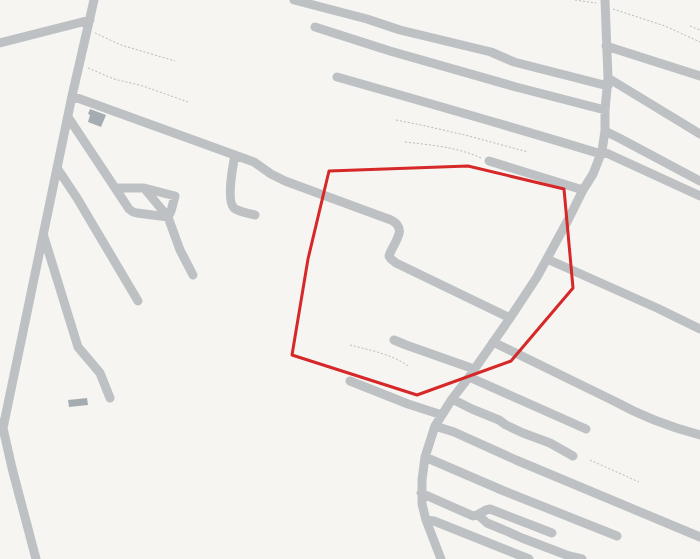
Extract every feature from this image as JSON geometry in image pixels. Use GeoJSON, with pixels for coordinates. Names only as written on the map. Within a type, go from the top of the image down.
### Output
{"type":"FeatureCollection","features":[{"type":"Feature","properties":{"kind":"street"},"geometry":{"type":"LineString","coordinates":[[36,559],[1,425],[94,0]]}},
{"type":"Feature","properties":{"kind":"street"},"geometry":{"type":"LineString","coordinates":[[294,0],[367,19],[400,30],[491,52],[514,62],[608,82],[700,134]]}},
{"type":"Feature","properties":{"kind":"street"},"geometry":{"type":"LineString","coordinates":[[441,559],[426,520],[422,504],[421,493],[425,457],[435,426],[452,399],[537,278],[583,190],[593,174],[601,152],[608,82],[605,3]]}},
{"type":"Feature","properties":{"kind":"street"},"geometry":{"type":"LineString","coordinates":[[0,43],[90,20]]}},
{"type":"Feature","properties":{"kind":"street"},"geometry":{"type":"LineString","coordinates":[[315,27],[390,51],[516,87],[605,110]]}},
{"type":"Feature","properties":{"kind":"street"},"geometry":{"type":"LineString","coordinates":[[606,46],[700,76]]}},
{"type":"Feature","properties":{"kind":"street"},"geometry":{"type":"LineString","coordinates":[[337,77],[601,152],[700,196]]}},
{"type":"Feature","properties":{"kind":"street"},"geometry":{"type":"LineString","coordinates":[[72,96],[254,162],[284,181],[395,222],[398,224],[400,232],[390,252],[389,256],[391,259],[396,263],[510,318]]}},
{"type":"Feature","properties":{"kind":"street"},"geometry":{"type":"LineString","coordinates":[[68,117],[129,209],[133,212],[168,217]]}},
{"type":"Feature","properties":{"kind":"street"},"geometry":{"type":"LineString","coordinates":[[604,132],[621,139],[700,181]]}},
{"type":"Feature","properties":{"kind":"street"},"geometry":{"type":"LineString","coordinates":[[235,155],[230,185],[231,204],[234,208],[255,216]]}},
{"type":"Feature","properties":{"kind":"street"},"geometry":{"type":"LineString","coordinates":[[489,161],[583,190]]}},
{"type":"Feature","properties":{"kind":"street"},"geometry":{"type":"LineString","coordinates":[[57,168],[77,198],[138,301]]}},
{"type":"Feature","properties":{"kind":"street"},"geometry":{"type":"LineString","coordinates":[[115,188],[144,188],[175,196],[168,217]]}},
{"type":"Feature","properties":{"kind":"street"},"geometry":{"type":"LineString","coordinates":[[144,188],[168,217],[180,250],[193,275]]}},
{"type":"Feature","properties":{"kind":"street"},"geometry":{"type":"LineString","coordinates":[[43,236],[78,346],[100,373],[110,398]]}},
{"type":"Feature","properties":{"kind":"street"},"geometry":{"type":"LineString","coordinates":[[547,259],[700,329]]}},
{"type":"Feature","properties":{"kind":"street"},"geometry":{"type":"LineString","coordinates":[[394,340],[471,373],[586,429]]}},
{"type":"Feature","properties":{"kind":"street"},"geometry":{"type":"LineString","coordinates":[[493,342],[628,408],[666,424],[700,435]]}},
{"type":"Feature","properties":{"kind":"street"},"geometry":{"type":"LineString","coordinates":[[350,381],[408,404],[442,415]]}},
{"type":"Feature","properties":{"kind":"street"},"geometry":{"type":"LineString","coordinates":[[452,399],[499,420],[523,433],[550,443],[573,456]]}},
{"type":"Feature","properties":{"kind":"street"},"geometry":{"type":"LineString","coordinates":[[435,426],[454,432],[516,460],[700,537]]}},
{"type":"Feature","properties":{"kind":"street"},"geometry":{"type":"LineString","coordinates":[[425,457],[504,491],[617,536]]}},
{"type":"Feature","properties":{"kind":"street"},"geometry":{"type":"LineString","coordinates":[[421,493],[472,516],[478,515],[490,508],[552,533]]}},
{"type":"Feature","properties":{"kind":"street"},"geometry":{"type":"LineString","coordinates":[[478,515],[487,523],[522,538],[569,556],[582,559]]}},
{"type":"Feature","properties":{"kind":"street"},"geometry":{"type":"LineString","coordinates":[[426,520],[434,521],[529,559]]}},
{"type":"Feature","properties":{"kind":"path"},"geometry":{"type":"LineString","coordinates":[[575,0],[597,4],[605,3],[665,26],[700,42]]}},
{"type":"Feature","properties":{"kind":"path"},"geometry":{"type":"LineString","coordinates":[[690,26],[700,30]]}},
{"type":"Feature","properties":{"kind":"path"},"geometry":{"type":"LineString","coordinates":[[95,33],[121,45],[175,61]]}},
{"type":"Feature","properties":{"kind":"path"},"geometry":{"type":"LineString","coordinates":[[80,64],[114,79],[143,86],[188,102]]}},
{"type":"Feature","properties":{"kind":"path"},"geometry":{"type":"LineString","coordinates":[[396,120],[452,132],[528,152]]}},
{"type":"Feature","properties":{"kind":"path"},"geometry":{"type":"LineString","coordinates":[[405,142],[447,147],[476,155],[489,161]]}},
{"type":"Feature","properties":{"kind":"path"},"geometry":{"type":"LineString","coordinates":[[350,345],[386,355],[402,361],[408,366]]}},
{"type":"Feature","properties":{"kind":"path"},"geometry":{"type":"LineString","coordinates":[[590,460],[639,482]]}},
{"type":"Feature","properties":{"kind":"highlighted area"},"geometry":{"type":"Polygon","coordinates":[[[468,166],[564,189],[573,288],[511,361],[417,395],[292,355],[308,259],[329,171],[468,166]]]}},
{"type":"Feature","properties":{"kind":"building"},"geometry":{"type":"Polygon","coordinates":[[[90,109],[106,115],[101,127],[88,122],[90,115],[88,114],[90,109]]]}},
{"type":"Feature","properties":{"kind":"building"},"geometry":{"type":"Polygon","coordinates":[[[87,398],[88,405],[69,407],[68,400],[87,398]]]}}]}
